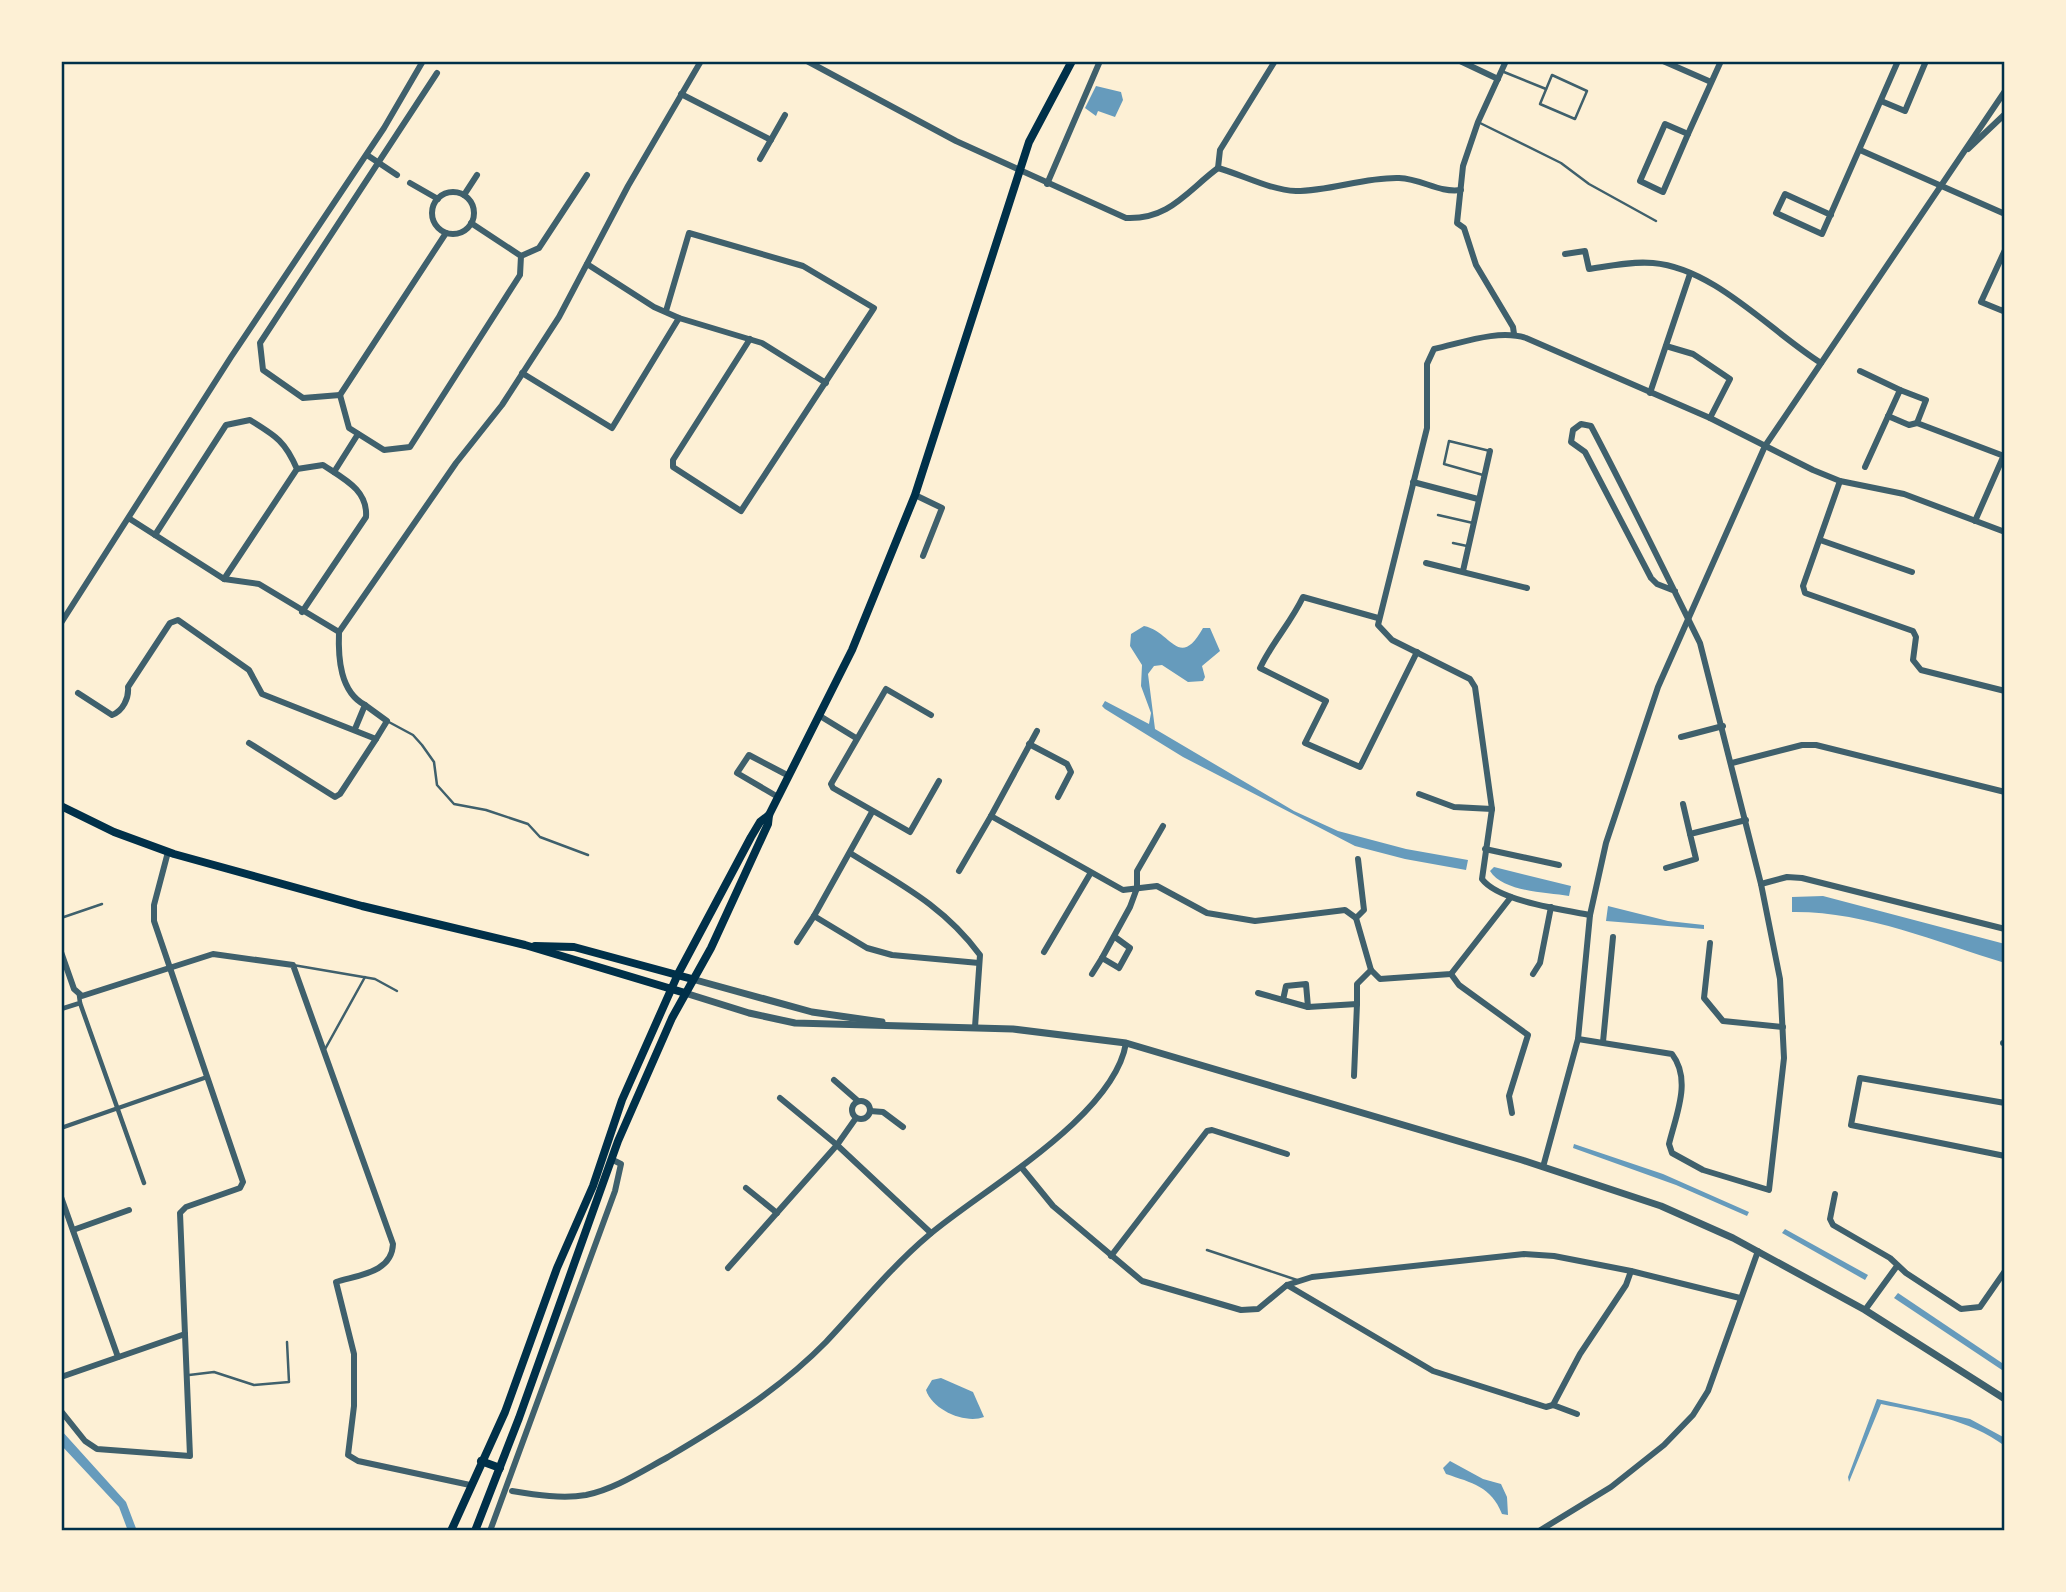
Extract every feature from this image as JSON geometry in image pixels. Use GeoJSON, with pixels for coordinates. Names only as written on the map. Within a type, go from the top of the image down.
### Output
{"type":"FeatureCollection","features":[{"type":"Feature","properties":{"kind":"main road"},"geometry":{"type":"LineString","coordinates":[[475,1531],[536,1371],[611,1159],[685,993],[711,948],[738,890],[768,824],[769,815],[852,650],[915,495],[1029,142],[1072,61]]}},
{"type":"Feature","properties":{"kind":"main road"},"geometry":{"type":"LineString","coordinates":[[61,806],[114,832],[169,852],[362,906],[526,945],[685,993]]}},
{"type":"Feature","properties":{"kind":"main road"},"geometry":{"type":"LineString","coordinates":[[451,1531],[505,1412],[556,1268],[593,1186],[612,1123],[671,989],[751,837],[760,822],[769,815]]}},
{"type":"Feature","properties":{"kind":"main road"},"geometry":{"type":"LineString","coordinates":[[526,945],[574,947],[692,979]]}},
{"type":"Feature","properties":{"kind":"main road"},"geometry":{"type":"LineString","coordinates":[[556,1268],[570,1273]]}},
{"type":"Feature","properties":{"kind":"main road"},"geometry":{"type":"LineString","coordinates":[[481,1461],[500,1468]]}},
{"type":"Feature","properties":{"kind":"street"},"geometry":{"type":"LineString","coordinates":[[61,623],[130,519],[231,357],[367,155],[423,61]]}},
{"type":"Feature","properties":{"kind":"street"},"geometry":{"type":"LineString","coordinates":[[248,743],[335,797],[341,794],[387,721],[352,698],[346,688],[339,632],[559,317],[701,61]]}},
{"type":"Feature","properties":{"kind":"street"},"geometry":{"type":"LineString","coordinates":[[807,61],[1019,171],[1111,213],[1141,219],[1166,211],[1218,168],[1220,150],[1275,61]]}},
{"type":"Feature","properties":{"kind":"street"},"geometry":{"type":"LineString","coordinates":[[1047,184],[1100,61]]}},
{"type":"Feature","properties":{"kind":"street"},"geometry":{"type":"LineString","coordinates":[[1460,61],[1498,79]]}},
{"type":"Feature","properties":{"kind":"street"},"geometry":{"type":"LineString","coordinates":[[1506,61],[1478,122],[1463,166],[1457,223],[1464,228],[1476,265],[1513,327],[1514,334]]}},
{"type":"Feature","properties":{"kind":"street"},"geometry":{"type":"LineString","coordinates":[[1664,61],[1712,82]]}},
{"type":"Feature","properties":{"kind":"street"},"geometry":{"type":"LineString","coordinates":[[1688,134],[1665,124],[1640,181],[1663,192],[1721,61]]}},
{"type":"Feature","properties":{"kind":"street"},"geometry":{"type":"LineString","coordinates":[[1831,215],[1785,194],[1776,213],[1822,234],[1831,215],[1860,150],[1898,61]]}},
{"type":"Feature","properties":{"kind":"street"},"geometry":{"type":"LineString","coordinates":[[1881,101],[1905,111],[1927,61]]}},
{"type":"Feature","properties":{"kind":"street"},"geometry":{"type":"LineString","coordinates":[[340,395],[303,398],[263,370],[258,349],[437,73]]}},
{"type":"Feature","properties":{"kind":"street"},"geometry":{"type":"LineString","coordinates":[[1543,1167],[1578,1039],[1590,915],[1606,843],[1633,755],[1658,687],[1765,446],[2005,91]]}},
{"type":"Feature","properties":{"kind":"street"},"geometry":{"type":"LineString","coordinates":[[681,94],[771,140]]}},
{"type":"Feature","properties":{"kind":"street"},"geometry":{"type":"LineString","coordinates":[[1966,150],[2005,114]]}},
{"type":"Feature","properties":{"kind":"street"},"geometry":{"type":"LineString","coordinates":[[760,159],[785,115]]}},
{"type":"Feature","properties":{"kind":"street"},"geometry":{"type":"LineString","coordinates":[[1860,150],[2005,214]]}},
{"type":"Feature","properties":{"kind":"street"},"geometry":{"type":"LineString","coordinates":[[367,155],[397,175]]}},
{"type":"Feature","properties":{"kind":"street"},"geometry":{"type":"LineString","coordinates":[[1218,168],[1289,190],[1376,178],[1426,181],[1444,192],[1461,190]]}},
{"type":"Feature","properties":{"kind":"street"},"geometry":{"type":"LineString","coordinates":[[464,195],[477,175]]}},
{"type":"Feature","properties":{"kind":"street"},"geometry":{"type":"LineString","coordinates":[[521,256],[539,248],[587,175]]}},
{"type":"Feature","properties":{"kind":"street"},"geometry":{"type":"LineString","coordinates":[[410,183],[438,199]]}},
{"type":"Feature","properties":{"kind":"street"},"geometry":{"type":"LineString","coordinates":[[450,192],[464,195],[474,211],[471,223],[460,233],[446,233],[433,218],[438,199],[450,192]]}},
{"type":"Feature","properties":{"kind":"street"},"geometry":{"type":"LineString","coordinates":[[471,223],[521,256]]}},
{"type":"Feature","properties":{"kind":"street"},"geometry":{"type":"LineString","coordinates":[[446,233],[340,395],[345,420],[358,434],[384,450],[410,447],[520,275],[521,256]]}},
{"type":"Feature","properties":{"kind":"street"},"geometry":{"type":"LineString","coordinates":[[666,312],[689,233],[803,266],[874,308],[741,511],[673,467],[673,460],[750,339]]}},
{"type":"Feature","properties":{"kind":"street"},"geometry":{"type":"LineString","coordinates":[[2005,250],[1981,302],[2003,311],[2005,307]]}},
{"type":"Feature","properties":{"kind":"street"},"geometry":{"type":"LineString","coordinates":[[1565,254],[1585,251],[1589,270],[1653,262],[1690,274],[1740,301],[1781,337],[1821,363]]}},
{"type":"Feature","properties":{"kind":"street"},"geometry":{"type":"LineString","coordinates":[[587,264],[654,307],[679,318],[750,339],[826,383]]}},
{"type":"Feature","properties":{"kind":"street"},"geometry":{"type":"LineString","coordinates":[[1650,393],[1690,274]]}},
{"type":"Feature","properties":{"kind":"street"},"geometry":{"type":"LineString","coordinates":[[522,373],[612,428],[679,318]]}},
{"type":"Feature","properties":{"kind":"street"},"geometry":{"type":"LineString","coordinates":[[1590,915],[1511,897],[1482,879],[1492,809],[1475,687],[1470,679],[1383,633],[1378,618],[1427,428],[1427,364],[1434,349],[1514,334],[1710,418],[1840,481],[1904,494],[2005,533]]}},
{"type":"Feature","properties":{"kind":"street"},"geometry":{"type":"LineString","coordinates":[[1666,346],[1693,354],[1730,379],[1710,418]]}},
{"type":"Feature","properties":{"kind":"street"},"geometry":{"type":"LineString","coordinates":[[1860,371],[1926,401],[1917,423]]}},
{"type":"Feature","properties":{"kind":"street"},"geometry":{"type":"LineString","coordinates":[[1865,467],[1900,390]]}},
{"type":"Feature","properties":{"kind":"street"},"geometry":{"type":"LineString","coordinates":[[1888,416],[1909,425],[1917,423],[2004,455],[1975,521]]}},
{"type":"Feature","properties":{"kind":"street"},"geometry":{"type":"LineString","coordinates":[[155,535],[226,425],[250,420],[287,446],[297,469]]}},
{"type":"Feature","properties":{"kind":"street"},"geometry":{"type":"LineString","coordinates":[[1578,1039],[1672,1054],[1681,1066],[1681,1094],[1669,1144],[1676,1158],[1769,1191],[1784,1058],[1780,979],[1761,884],[1723,726],[1709,671],[1675,591],[1591,426],[1581,424],[1573,430],[1571,442],[1585,452],[1651,579],[1675,591]]}},
{"type":"Feature","properties":{"kind":"street"},"geometry":{"type":"LineString","coordinates":[[334,472],[358,434]]}},
{"type":"Feature","properties":{"kind":"street"},"geometry":{"type":"LineString","coordinates":[[1463,571],[1490,451]]}},
{"type":"Feature","properties":{"kind":"street"},"geometry":{"type":"LineString","coordinates":[[224,579],[297,469],[323,466],[361,492],[365,498],[366,517],[302,612]]}},
{"type":"Feature","properties":{"kind":"street"},"geometry":{"type":"LineString","coordinates":[[1840,481],[1803,586],[1805,593],[1913,631],[1916,637],[1913,660],[1916,668],[2005,691]]}},
{"type":"Feature","properties":{"kind":"street"},"geometry":{"type":"LineString","coordinates":[[1413,482],[1478,499]]}},
{"type":"Feature","properties":{"kind":"street"},"geometry":{"type":"LineString","coordinates":[[915,495],[942,509],[923,556]]}},
{"type":"Feature","properties":{"kind":"street"},"geometry":{"type":"LineString","coordinates":[[130,519],[224,579],[259,584],[339,632]]}},
{"type":"Feature","properties":{"kind":"street"},"geometry":{"type":"LineString","coordinates":[[1820,540],[1912,572]]}},
{"type":"Feature","properties":{"kind":"street"},"geometry":{"type":"LineString","coordinates":[[1426,563],[1527,588]]}},
{"type":"Feature","properties":{"kind":"street"},"geometry":{"type":"LineString","coordinates":[[1378,618],[1303,597],[1286,630],[1277,634],[1260,668],[1326,701],[1305,743],[1360,767],[1417,652]]}},
{"type":"Feature","properties":{"kind":"street"},"geometry":{"type":"LineString","coordinates":[[78,693],[112,715],[116,714],[129,696],[128,687],[170,623],[178,620],[249,670],[262,694],[376,739]]}},
{"type":"Feature","properties":{"kind":"street"},"geometry":{"type":"LineString","coordinates":[[931,715],[886,689],[831,783],[832,788],[910,832],[939,780]]}},
{"type":"Feature","properties":{"kind":"street"},"geometry":{"type":"LineString","coordinates":[[355,729],[365,705]]}},
{"type":"Feature","properties":{"kind":"street"},"geometry":{"type":"LineString","coordinates":[[820,716],[856,738]]}},
{"type":"Feature","properties":{"kind":"street"},"geometry":{"type":"LineString","coordinates":[[1681,737],[1723,726]]}},
{"type":"Feature","properties":{"kind":"street"},"geometry":{"type":"LineString","coordinates":[[959,871],[1037,731]]}},
{"type":"Feature","properties":{"kind":"street"},"geometry":{"type":"LineString","coordinates":[[1029,744],[1067,764],[1071,772],[1058,797]]}},
{"type":"Feature","properties":{"kind":"street"},"geometry":{"type":"LineString","coordinates":[[1732,764],[1809,744],[2005,792]]}},
{"type":"Feature","properties":{"kind":"street"},"geometry":{"type":"LineString","coordinates":[[778,797],[737,773],[749,755],[789,776]]}},
{"type":"Feature","properties":{"kind":"street"},"geometry":{"type":"LineString","coordinates":[[1419,794],[1454,807],[1492,809]]}},
{"type":"Feature","properties":{"kind":"street"},"geometry":{"type":"LineString","coordinates":[[1666,868],[1696,859],[1683,804]]}},
{"type":"Feature","properties":{"kind":"street"},"geometry":{"type":"LineString","coordinates":[[797,942],[872,811]]}},
{"type":"Feature","properties":{"kind":"street"},"geometry":{"type":"LineString","coordinates":[[992,816],[1090,874],[1123,890],[1157,886],[1207,913],[1255,921],[1345,910],[1356,918],[1371,970],[1380,979],[1451,974],[1511,897]]}},
{"type":"Feature","properties":{"kind":"street"},"geometry":{"type":"LineString","coordinates":[[1690,834],[1746,820]]}},
{"type":"Feature","properties":{"kind":"street"},"geometry":{"type":"LineString","coordinates":[[1092,974],[1115,937],[1137,888],[1137,871],[1163,826]]}},
{"type":"Feature","properties":{"kind":"street"},"geometry":{"type":"LineString","coordinates":[[1485,849],[1559,865]]}},
{"type":"Feature","properties":{"kind":"street"},"geometry":{"type":"LineString","coordinates":[[61,1411],[85,1441],[97,1449],[190,1456],[180,1213],[186,1207],[240,1188],[243,1182],[169,967],[153,912],[169,852]]}},
{"type":"Feature","properties":{"kind":"street"},"geometry":{"type":"LineString","coordinates":[[849,853],[939,909],[979,959],[975,1027]]}},
{"type":"Feature","properties":{"kind":"street"},"geometry":{"type":"LineString","coordinates":[[1356,918],[1364,910],[1358,859]]}},
{"type":"Feature","properties":{"kind":"street"},"geometry":{"type":"LineString","coordinates":[[1044,952],[1090,874]]}},
{"type":"Feature","properties":{"kind":"street"},"geometry":{"type":"LineString","coordinates":[[1761,884],[1787,877],[1802,878],[2005,929]]}},
{"type":"Feature","properties":{"kind":"street"},"geometry":{"type":"LineString","coordinates":[[1533,974],[1540,963],[1551,907]]}},
{"type":"Feature","properties":{"kind":"street"},"geometry":{"type":"LineString","coordinates":[[814,916],[867,948],[880,952],[979,959]]}},
{"type":"Feature","properties":{"kind":"street"},"geometry":{"type":"LineString","coordinates":[[1102,958],[1119,968],[1130,947],[1115,937]]}},
{"type":"Feature","properties":{"kind":"street"},"geometry":{"type":"LineString","coordinates":[[1603,1042],[1613,937]]}},
{"type":"Feature","properties":{"kind":"street"},"geometry":{"type":"LineString","coordinates":[[1710,943],[1704,998],[1723,1021],[1783,1027]]}},
{"type":"Feature","properties":{"kind":"street"},"geometry":{"type":"LineString","coordinates":[[61,952],[144,1183]]}},
{"type":"Feature","properties":{"kind":"street"},"geometry":{"type":"LineString","coordinates":[[61,1009],[85,996],[213,954],[293,965],[393,1244],[392,1255],[384,1265],[336,1282],[354,1354],[354,1406],[348,1455],[358,1461],[470,1485]]}},
{"type":"Feature","properties":{"kind":"street"},"geometry":{"type":"LineString","coordinates":[[1354,1076],[1357,984],[1371,970]]}},
{"type":"Feature","properties":{"kind":"street"},"geometry":{"type":"LineString","coordinates":[[1451,974],[1459,985],[1528,1035],[1509,1096],[1512,1113]]}},
{"type":"Feature","properties":{"kind":"street"},"geometry":{"type":"LineString","coordinates":[[692,979],[812,1012],[895,1024],[1067,1034],[1126,1043],[1543,1167],[1661,1206],[1758,1251],[1865,1310],[2005,1399]]}},
{"type":"Feature","properties":{"kind":"street"},"geometry":{"type":"LineString","coordinates":[[1283,1000],[1286,986],[1306,984],[1308,1007]]}},
{"type":"Feature","properties":{"kind":"street"},"geometry":{"type":"LineString","coordinates":[[685,993],[771,1019],[859,1027],[895,1024]]}},
{"type":"Feature","properties":{"kind":"street"},"geometry":{"type":"LineString","coordinates":[[1258,993],[1308,1007],[1357,1004]]}},
{"type":"Feature","properties":{"kind":"street"},"geometry":{"type":"LineString","coordinates":[[810,1024],[812,1012]]}},
{"type":"Feature","properties":{"kind":"street"},"geometry":{"type":"LineString","coordinates":[[512,1491],[570,1496],[604,1490],[645,1470],[739,1414],[792,1374],[825,1343],[898,1263],[930,1233],[1022,1168],[1114,1079],[1121,1066],[1126,1043]]}},
{"type":"Feature","properties":{"kind":"street"},"geometry":{"type":"LineString","coordinates":[[61,1128],[207,1076]]}},
{"type":"Feature","properties":{"kind":"street"},"geometry":{"type":"LineString","coordinates":[[2005,1103],[1860,1078],[1851,1125],[2005,1156]]}},
{"type":"Feature","properties":{"kind":"street"},"geometry":{"type":"LineString","coordinates":[[834,1080],[858,1101],[867,1103],[870,1111]]}},
{"type":"Feature","properties":{"kind":"street"},"geometry":{"type":"LineString","coordinates":[[780,1098],[837,1145],[930,1233]]}},
{"type":"Feature","properties":{"kind":"street"},"geometry":{"type":"LineString","coordinates":[[856,1118],[852,1111],[858,1101]]}},
{"type":"Feature","properties":{"kind":"street"},"geometry":{"type":"LineString","coordinates":[[856,1118],[865,1119],[870,1111]]}},
{"type":"Feature","properties":{"kind":"street"},"geometry":{"type":"LineString","coordinates":[[870,1111],[883,1112],[903,1128]]}},
{"type":"Feature","properties":{"kind":"street"},"geometry":{"type":"LineString","coordinates":[[727,1268],[837,1145],[856,1118]]}},
{"type":"Feature","properties":{"kind":"street"},"geometry":{"type":"LineString","coordinates":[[1111,1256],[1207,1131],[1212,1130],[1287,1154]]}},
{"type":"Feature","properties":{"kind":"street"},"geometry":{"type":"LineString","coordinates":[[490,1531],[549,1376],[570,1307],[617,1184],[621,1164],[611,1159]]}},
{"type":"Feature","properties":{"kind":"street"},"geometry":{"type":"LineString","coordinates":[[1022,1168],[1053,1206],[1142,1281],[1229,1308],[1258,1309],[1297,1280],[1524,1254],[1554,1256],[1631,1271],[1740,1298]]}},
{"type":"Feature","properties":{"kind":"street"},"geometry":{"type":"LineString","coordinates":[[746,1188],[777,1213]]}},
{"type":"Feature","properties":{"kind":"street"},"geometry":{"type":"LineString","coordinates":[[1835,1194],[1830,1219],[1833,1225],[1890,1258],[1897,1266],[1965,1310],[1980,1307],[2005,1271]]}},
{"type":"Feature","properties":{"kind":"street"},"geometry":{"type":"LineString","coordinates":[[61,1197],[118,1357]]}},
{"type":"Feature","properties":{"kind":"street"},"geometry":{"type":"LineString","coordinates":[[73,1230],[129,1210]]}},
{"type":"Feature","properties":{"kind":"street"},"geometry":{"type":"LineString","coordinates":[[1539,1531],[1611,1487],[1664,1445],[1688,1420],[1709,1391],[1758,1251]]}},
{"type":"Feature","properties":{"kind":"street"},"geometry":{"type":"LineString","coordinates":[[1865,1310],[1897,1266]]}},
{"type":"Feature","properties":{"kind":"street"},"geometry":{"type":"LineString","coordinates":[[1287,1285],[1433,1371],[1546,1408],[1553,1405],[1580,1354],[1626,1285],[1631,1271]]}},
{"type":"Feature","properties":{"kind":"street"},"geometry":{"type":"LineString","coordinates":[[61,1377],[186,1334]]}},
{"type":"Feature","properties":{"kind":"street"},"geometry":{"type":"LineString","coordinates":[[536,1371],[549,1376]]}},
{"type":"Feature","properties":{"kind":"street"},"geometry":{"type":"LineString","coordinates":[[1553,1405],[1577,1413]]}},
{"type":"Feature","properties":{"kind":"lane"},"geometry":{"type":"LineString","coordinates":[[1502,71],[1546,89]]}},
{"type":"Feature","properties":{"kind":"lane"},"geometry":{"type":"LineString","coordinates":[[1552,75],[1587,91],[1575,119],[1540,104],[1546,89],[1552,75]]}},
{"type":"Feature","properties":{"kind":"lane"},"geometry":{"type":"LineString","coordinates":[[1478,122],[1561,163],[1589,184],[1656,221]]}},
{"type":"Feature","properties":{"kind":"lane"},"geometry":{"type":"LineString","coordinates":[[1484,475],[1444,464],[1449,441],[1490,451]]}},
{"type":"Feature","properties":{"kind":"lane"},"geometry":{"type":"LineString","coordinates":[[1438,515],[1473,523]]}},
{"type":"Feature","properties":{"kind":"lane"},"geometry":{"type":"LineString","coordinates":[[1453,543],[1468,547]]}},
{"type":"Feature","properties":{"kind":"lane"},"geometry":{"type":"LineString","coordinates":[[387,721],[413,735],[422,745],[434,762],[435,779],[454,804],[486,810],[528,824],[540,837],[588,855]]}},
{"type":"Feature","properties":{"kind":"lane"},"geometry":{"type":"LineString","coordinates":[[61,918],[102,904]]}},
{"type":"Feature","properties":{"kind":"lane"},"geometry":{"type":"LineString","coordinates":[[293,965],[365,977],[397,991]]}},
{"type":"Feature","properties":{"kind":"lane"},"geometry":{"type":"LineString","coordinates":[[324,1052],[365,977]]}},
{"type":"Feature","properties":{"kind":"lane"},"geometry":{"type":"LineString","coordinates":[[1207,1251],[1297,1280]]}},
{"type":"Feature","properties":{"kind":"lane"},"geometry":{"type":"LineString","coordinates":[[187,1375],[214,1372],[254,1385],[289,1382],[287,1342]]}},
{"type":"Feature","properties":{"kind":"water"},"geometry":{"type":"Polygon","coordinates":[[[1096,86],[1121,92],[1123,100],[1115,117],[1098,111],[1096,116],[1085,108],[1096,86]]]}},
{"type":"Feature","properties":{"kind":"water"},"geometry":{"type":"Polygon","coordinates":[[[1144,626],[1181,648],[1187,647],[1195,640],[1203,628],[1210,628],[1220,651],[1202,666],[1205,677],[1203,681],[1188,682],[1162,665],[1154,666],[1148,674],[1155,729],[1294,811],[1338,831],[1406,849],[1468,860],[1466,870],[1405,859],[1355,846],[1183,757],[1105,709],[1102,706],[1105,701],[1149,724],[1151,713],[1141,686],[1142,665],[1130,646],[1131,634],[1144,626]]]}},
{"type":"Feature","properties":{"kind":"water"},"geometry":{"type":"Polygon","coordinates":[[[1494,867],[1571,886],[1569,896],[1515,887],[1496,878],[1490,871],[1494,867]]]}},
{"type":"Feature","properties":{"kind":"water"},"geometry":{"type":"Polygon","coordinates":[[[1823,896],[2005,944],[2005,963],[1873,922],[1819,913],[1792,912],[1792,897],[1823,896]]]}},
{"type":"Feature","properties":{"kind":"water"},"geometry":{"type":"Polygon","coordinates":[[[1608,906],[1668,921],[1704,925],[1704,929],[1606,921],[1608,906]]]}},
{"type":"Feature","properties":{"kind":"water"},"geometry":{"type":"Polygon","coordinates":[[[1574,1144],[1663,1174],[1749,1212],[1747,1216],[1676,1185],[1573,1148],[1574,1144]]]}},
{"type":"Feature","properties":{"kind":"water"},"geometry":{"type":"Polygon","coordinates":[[[1785,1229],[1868,1275],[1865,1280],[1782,1233],[1785,1229]]]}},
{"type":"Feature","properties":{"kind":"water"},"geometry":{"type":"Polygon","coordinates":[[[1898,1293],[2005,1365],[2005,1372],[1894,1298],[1898,1293]]]}},
{"type":"Feature","properties":{"kind":"water"},"geometry":{"type":"Polygon","coordinates":[[[941,1378],[973,1392],[984,1417],[960,1417],[935,1404],[926,1390],[932,1380],[941,1378]]]}},
{"type":"Feature","properties":{"kind":"water"},"geometry":{"type":"Polygon","coordinates":[[[1877,1399],[1970,1419],[2005,1438],[2005,1446],[1961,1423],[1881,1404],[1849,1482],[1848,1477],[1877,1399]]]}},
{"type":"Feature","properties":{"kind":"water"},"geometry":{"type":"Polygon","coordinates":[[[61,1430],[126,1502],[137,1531],[128,1531],[119,1507],[61,1445],[61,1430]]]}},
{"type":"Feature","properties":{"kind":"water"},"geometry":{"type":"Polygon","coordinates":[[[1450,1461],[1483,1479],[1501,1484],[1507,1497],[1508,1515],[1502,1514],[1492,1497],[1480,1487],[1446,1474],[1443,1468],[1450,1461]]]}}]}
